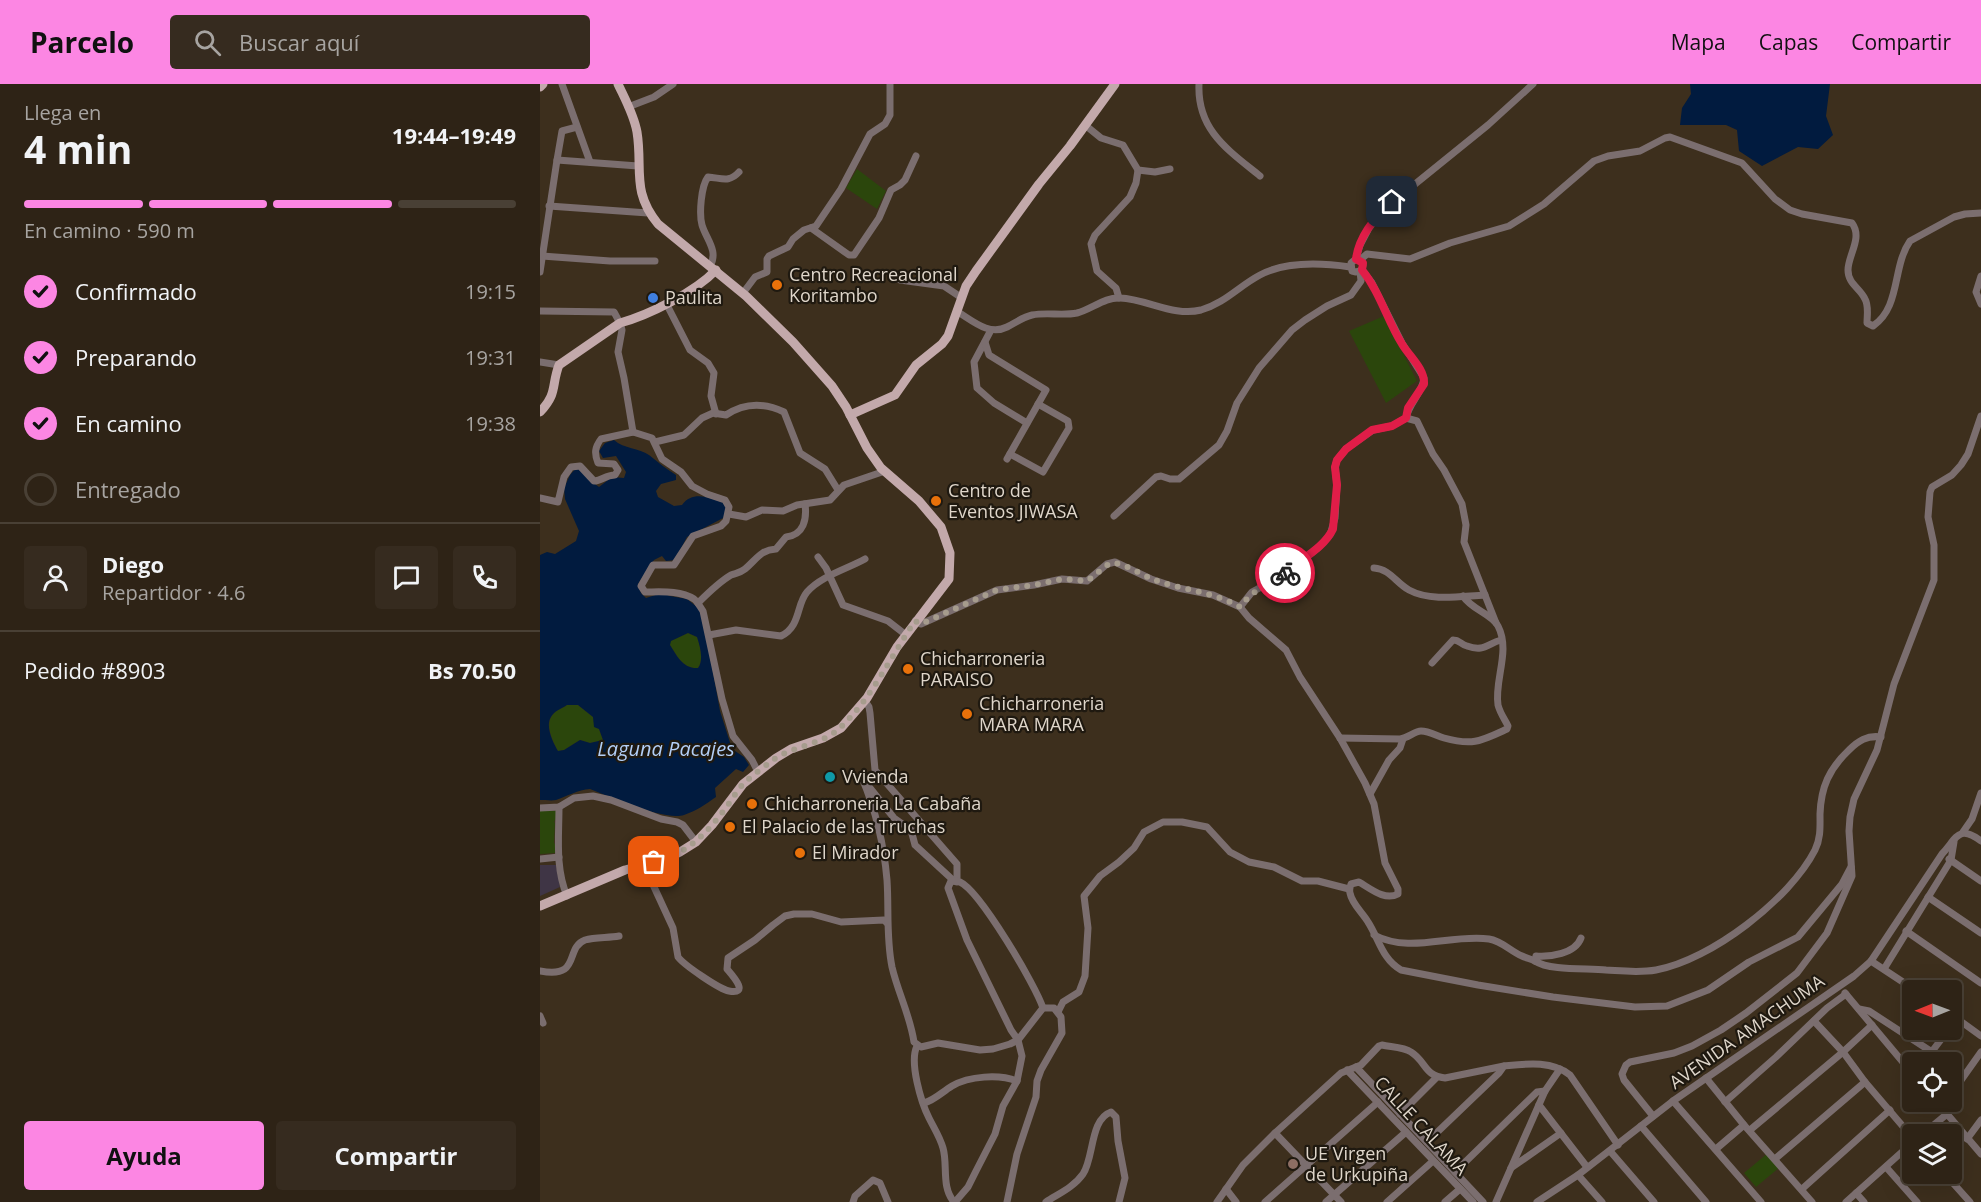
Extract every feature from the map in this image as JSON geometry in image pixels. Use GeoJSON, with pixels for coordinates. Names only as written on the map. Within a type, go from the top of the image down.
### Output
{"type":"FeatureCollection","features":[{"type":"Feature","properties":{"kind":"main road"},"geometry":{"type":"LineString","coordinates":[[540,906],[624,870],[668,858],[696,842],[743,784],[758,772],[791,749],[841,729],[865,701],[915,621],[949,579],[950,553],[941,527],[919,501],[885,471],[867,448],[832,386],[814,364],[743,293],[658,224],[648,213],[639,185],[637,132],[618,84]]}},
{"type":"Feature","properties":{"kind":"main road"},"geometry":{"type":"LineString","coordinates":[[850,415],[895,395],[916,365],[942,344],[958,312],[966,286],[976,270],[1115,84]]}},
{"type":"Feature","properties":{"kind":"main road"},"geometry":{"type":"LineString","coordinates":[[540,412],[553,396],[555,375],[559,365],[620,323],[632,320],[691,291],[713,268]]}},
{"type":"Feature","properties":{"kind":"street"},"geometry":{"type":"LineString","coordinates":[[562,84],[590,162]]}},
{"type":"Feature","properties":{"kind":"street"},"geometry":{"type":"LineString","coordinates":[[628,107],[654,97],[673,84]]}},
{"type":"Feature","properties":{"kind":"street"},"geometry":{"type":"LineString","coordinates":[[743,293],[755,277],[767,272],[767,259],[770,256],[788,248],[793,239],[804,230],[816,225],[841,189],[870,134],[888,120],[890,84]]}},
{"type":"Feature","properties":{"kind":"street"},"geometry":{"type":"LineString","coordinates":[[1199,84],[1204,120],[1221,144],[1260,176]]}},
{"type":"Feature","properties":{"kind":"street"},"geometry":{"type":"LineString","coordinates":[[1358,260],[1360,245],[1374,220],[1383,210],[1488,125],[1533,84]]}},
{"type":"Feature","properties":{"kind":"street"},"geometry":{"type":"LineString","coordinates":[[1085,125],[1101,138],[1124,145],[1138,170],[1130,197],[1095,235],[1091,244],[1094,267],[1102,278],[1116,288],[1119,298]]}},
{"type":"Feature","properties":{"kind":"street"},"geometry":{"type":"LineString","coordinates":[[540,272],[562,131],[577,127]]}},
{"type":"Feature","properties":{"kind":"street"},"geometry":{"type":"LineString","coordinates":[[1350,267],[1351,263],[1367,255],[1410,259],[1450,243],[1509,226],[1544,204],[1601,157],[1640,151],[1670,137],[1742,163],[1776,199],[1790,210],[1852,224],[1856,236],[1848,267],[1849,277],[1866,300],[1867,323],[1873,326],[1890,308],[1910,241],[1954,217],[1981,213]]}},
{"type":"Feature","properties":{"kind":"street"},"geometry":{"type":"LineString","coordinates":[[811,228],[849,255],[854,255],[879,218],[891,190],[905,180],[916,156]]}},
{"type":"Feature","properties":{"kind":"street"},"geometry":{"type":"LineString","coordinates":[[557,160],[638,166]]}},
{"type":"Feature","properties":{"kind":"street"},"geometry":{"type":"LineString","coordinates":[[1138,170],[1155,172],[1170,169]]}},
{"type":"Feature","properties":{"kind":"street"},"geometry":{"type":"LineString","coordinates":[[713,268],[712,250],[701,221],[703,185],[708,177],[730,179],[739,172]]}},
{"type":"Feature","properties":{"kind":"street"},"geometry":{"type":"LineString","coordinates":[[549,206],[648,213]]}},
{"type":"Feature","properties":{"kind":"street"},"geometry":{"type":"LineString","coordinates":[[542,256],[610,261],[655,261]]}},
{"type":"Feature","properties":{"kind":"street"},"geometry":{"type":"LineString","coordinates":[[1114,516],[1156,477],[1179,479],[1219,445],[1227,432],[1238,403],[1259,368],[1298,325],[1314,313],[1351,295],[1361,282],[1363,263],[1358,260]]}},
{"type":"Feature","properties":{"kind":"street"},"geometry":{"type":"LineString","coordinates":[[958,312],[991,330],[1004,329],[1034,314],[1078,313],[1110,299],[1119,298],[1143,301],[1180,311],[1198,310],[1218,304],[1259,276],[1274,269],[1304,265],[1350,267],[1354,272],[1361,270]]}},
{"type":"Feature","properties":{"kind":"street"},"geometry":{"type":"LineString","coordinates":[[1361,270],[1372,284],[1402,343],[1424,378],[1424,384],[1408,408],[1406,418]]}},
{"type":"Feature","properties":{"kind":"street"},"geometry":{"type":"LineString","coordinates":[[1981,276],[1976,292],[1981,304]]}},
{"type":"Feature","properties":{"kind":"street"},"geometry":{"type":"LineString","coordinates":[[900,280],[944,285],[962,298]]}},
{"type":"Feature","properties":{"kind":"street"},"geometry":{"type":"LineString","coordinates":[[666,303],[690,350],[708,363],[714,373],[711,396],[716,414]]}},
{"type":"Feature","properties":{"kind":"street"},"geometry":{"type":"LineString","coordinates":[[540,311],[614,312],[622,330],[618,352],[633,432]]}},
{"type":"Feature","properties":{"kind":"street"},"geometry":{"type":"LineString","coordinates":[[991,330],[974,362],[977,388],[994,403],[1027,423]]}},
{"type":"Feature","properties":{"kind":"street"},"geometry":{"type":"LineString","coordinates":[[985,342],[989,355],[1046,390],[1008,456],[1043,472],[1069,428],[1068,421],[1038,404]]}},
{"type":"Feature","properties":{"kind":"street"},"geometry":{"type":"LineString","coordinates":[[540,362],[559,365]]}},
{"type":"Feature","properties":{"kind":"street"},"geometry":{"type":"LineString","coordinates":[[655,442],[684,435],[702,418],[713,413],[726,415],[742,406],[758,405],[777,409],[784,412],[800,453],[825,469],[838,490]]}},
{"type":"Feature","properties":{"kind":"street"},"geometry":{"type":"LineString","coordinates":[[1653,1116],[1624,1080],[1622,1074],[1626,1065],[1692,1046],[1746,1013],[1797,973],[1827,933],[1852,876],[1850,817],[1857,790],[1877,750],[1894,684],[1934,580],[1934,545],[1928,517],[1930,492],[1932,487],[1952,475],[1961,465],[1968,454],[1981,416]]}},
{"type":"Feature","properties":{"kind":"street"},"geometry":{"type":"LineString","coordinates":[[1240,607],[1252,592],[1278,578],[1318,548],[1330,535],[1335,518],[1337,485],[1335,467],[1337,460],[1346,449],[1372,430],[1392,426],[1406,418],[1417,421],[1462,504],[1466,525],[1464,542],[1499,628],[1503,653],[1498,705],[1508,726],[1480,742],[1453,741],[1424,731],[1418,731],[1403,739],[1340,738]]}},
{"type":"Feature","properties":{"kind":"street"},"geometry":{"type":"LineString","coordinates":[[540,498],[558,502],[564,477],[571,466],[580,466],[594,481],[607,475],[615,475],[618,470],[614,464],[598,463],[596,447],[601,439],[633,432],[652,438],[663,459],[681,472],[692,486],[725,500],[729,514],[726,521],[717,529],[693,536],[674,564],[653,565],[641,583],[641,589],[645,592],[660,591],[688,597],[698,603],[706,616],[722,699],[733,736],[752,760],[758,772]]}},
{"type":"Feature","properties":{"kind":"street"},"geometry":{"type":"LineString","coordinates":[[729,514],[746,517],[762,510],[783,511],[805,504],[830,501],[844,485],[885,471]]}},
{"type":"Feature","properties":{"kind":"street"},"geometry":{"type":"LineString","coordinates":[[698,603],[713,587],[744,570],[764,550],[776,549],[786,537],[793,536],[800,531],[806,523],[805,504]]}},
{"type":"Feature","properties":{"kind":"street"},"geometry":{"type":"LineString","coordinates":[[818,557],[843,605],[888,621],[906,635]]}},
{"type":"Feature","properties":{"kind":"street"},"geometry":{"type":"LineString","coordinates":[[709,635],[736,630],[781,636],[794,623],[805,594],[816,585],[865,559]]}},
{"type":"Feature","properties":{"kind":"street"},"geometry":{"type":"LineString","coordinates":[[915,621],[921,624],[997,590],[1062,579],[1087,581],[1107,564],[1114,562],[1151,579],[1178,588],[1213,595],[1240,607],[1249,618],[1286,650],[1300,677],[1340,738],[1370,794],[1385,863],[1398,889],[1398,894],[1386,897],[1359,882],[1351,884],[1349,889],[1353,902],[1368,922],[1384,954],[1401,969],[1553,997],[1635,1007],[1668,1006],[1708,990],[1749,962],[1798,937],[1842,884],[1851,867]]}},
{"type":"Feature","properties":{"kind":"street"},"geometry":{"type":"LineString","coordinates":[[1374,568],[1381,568],[1388,572],[1401,585],[1417,594],[1431,597],[1485,595]]}},
{"type":"Feature","properties":{"kind":"street"},"geometry":{"type":"LineString","coordinates":[[1463,596],[1474,609],[1496,623]]}},
{"type":"Feature","properties":{"kind":"street"},"geometry":{"type":"LineString","coordinates":[[1432,663],[1453,640],[1482,649],[1501,640]]}},
{"type":"Feature","properties":{"kind":"street"},"geometry":{"type":"LineString","coordinates":[[865,701],[870,713],[875,770],[957,864],[956,881]]}},
{"type":"Feature","properties":{"kind":"street"},"geometry":{"type":"LineString","coordinates":[[1374,935],[1384,940],[1403,944],[1457,939],[1491,939],[1522,957],[1550,966],[1632,972],[1659,969],[1688,959],[1750,923],[1800,873],[1811,857],[1819,837],[1823,786],[1834,766],[1864,738],[1881,737]]}},
{"type":"Feature","properties":{"kind":"street"},"geometry":{"type":"LineString","coordinates":[[1370,794],[1389,760],[1400,748],[1403,739]]}},
{"type":"Feature","properties":{"kind":"street"},"geometry":{"type":"LineString","coordinates":[[917,1046],[892,967],[887,923],[887,881],[879,827],[872,801],[862,778],[894,818],[911,830],[915,845],[966,887],[993,920],[1030,980],[1043,1008]]}},
{"type":"Feature","properties":{"kind":"street","name":"AVENIDA AMACHUMA"},"geometry":{"type":"LineString","coordinates":[[1541,1201],[1618,1145],[1673,1101],[1808,1010],[1871,961],[1942,854],[1954,842],[1958,834],[1964,832],[1968,827],[1981,793]]}},
{"type":"Feature","properties":{"kind":"street"},"geometry":{"type":"LineString","coordinates":[[540,808],[559,807],[574,798],[593,796],[611,800],[661,819],[677,822],[683,825],[696,842]]}},
{"type":"Feature","properties":{"kind":"street"},"geometry":{"type":"LineString","coordinates":[[559,807],[559,857],[562,881],[567,896]]}},
{"type":"Feature","properties":{"kind":"street"},"geometry":{"type":"LineString","coordinates":[[1058,1012],[1063,1002],[1079,992],[1085,976],[1088,928],[1084,896],[1100,876],[1134,848],[1144,832],[1163,822],[1182,822],[1207,827],[1230,852],[1249,862],[1274,867],[1302,881],[1318,881],[1349,889]]}},
{"type":"Feature","properties":{"kind":"street"},"geometry":{"type":"LineString","coordinates":[[1964,832],[1972,834],[1981,841]]}},
{"type":"Feature","properties":{"kind":"street"},"geometry":{"type":"LineString","coordinates":[[1884,969],[1951,860],[1954,842]]}},
{"type":"Feature","properties":{"kind":"street"},"geometry":{"type":"LineString","coordinates":[[1942,854],[1981,881]]}},
{"type":"Feature","properties":{"kind":"street"},"geometry":{"type":"LineString","coordinates":[[540,859],[559,857]]}},
{"type":"Feature","properties":{"kind":"street"},"geometry":{"type":"LineString","coordinates":[[640,865],[649,876],[673,928],[678,957],[706,979],[728,990],[735,991],[739,984],[727,969],[728,958],[785,916],[802,912],[842,922],[878,919],[887,923]]}},
{"type":"Feature","properties":{"kind":"street"},"geometry":{"type":"LineString","coordinates":[[917,1046],[914,1062],[928,1116],[943,1147],[947,1189],[954,1202],[968,1187],[995,1134],[1003,1106],[1017,1081],[1022,1056],[1018,1040],[963,930],[948,888],[951,881],[956,881]]}},
{"type":"Feature","properties":{"kind":"street"},"geometry":{"type":"LineString","coordinates":[[1928,897],[1981,933]]}},
{"type":"Feature","properties":{"kind":"street"},"geometry":{"type":"LineString","coordinates":[[1906,932],[1981,983]]}},
{"type":"Feature","properties":{"kind":"street"},"geometry":{"type":"LineString","coordinates":[[540,970],[558,972],[564,969],[571,963],[579,944],[585,940],[619,936]]}},
{"type":"Feature","properties":{"kind":"street"},"geometry":{"type":"LineString","coordinates":[[1535,961],[1536,956],[1554,956],[1576,945],[1581,938]]}},
{"type":"Feature","properties":{"kind":"street"},"geometry":{"type":"LineString","coordinates":[[1871,961],[1902,982]]}},
{"type":"Feature","properties":{"kind":"street"},"geometry":{"type":"LineString","coordinates":[[1838,987],[1902,1061]]}},
{"type":"Feature","properties":{"kind":"street"},"geometry":{"type":"LineString","coordinates":[[1725,1102],[1776,1058],[1814,1020],[1846,994]]}},
{"type":"Feature","properties":{"kind":"street"},"geometry":{"type":"LineString","coordinates":[[1007,1202],[1017,1154],[1034,1105],[1037,1081],[1062,1033],[1061,1017],[1058,1012],[1054,1008],[1043,1008]]}},
{"type":"Feature","properties":{"kind":"street"},"geometry":{"type":"LineString","coordinates":[[917,1046],[938,1043],[980,1050],[993,1049],[1018,1040],[1043,1008]]}},
{"type":"Feature","properties":{"kind":"street"},"geometry":{"type":"LineString","coordinates":[[1859,1009],[1869,1011],[1932,1052],[1940,1040]]}},
{"type":"Feature","properties":{"kind":"street"},"geometry":{"type":"LineString","coordinates":[[1814,1020],[1902,1125]]}},
{"type":"Feature","properties":{"kind":"street"},"geometry":{"type":"LineString","coordinates":[[1716,1149],[1843,1052],[1872,1025]]}},
{"type":"Feature","properties":{"kind":"street"},"geometry":{"type":"LineString","coordinates":[[1962,1025],[1981,1036]]}},
{"type":"Feature","properties":{"kind":"street"},"geometry":{"type":"LineString","coordinates":[[1217,1202],[1243,1165],[1275,1133],[1341,1073],[1356,1067],[1382,1045],[1409,1050],[1426,1070],[1437,1077],[1446,1078],[1503,1066],[1536,1064],[1560,1070],[1570,1075],[1618,1145]]}},
{"type":"Feature","properties":{"kind":"street"},"geometry":{"type":"LineString","coordinates":[[1962,1079],[1981,1052]]}},
{"type":"Feature","properties":{"kind":"street"},"geometry":{"type":"LineString","coordinates":[[1428,1142],[1499,1073],[1503,1066]]}},
{"type":"Feature","properties":{"kind":"street"},"geometry":{"type":"LineString","coordinates":[[1356,1067],[1483,1202]]}},
{"type":"Feature","properties":{"kind":"street","name":"CALLE CALAMA"},"geometry":{"type":"LineString","coordinates":[[1347,1070],[1473,1202]]}},
{"type":"Feature","properties":{"kind":"street"},"geometry":{"type":"LineString","coordinates":[[1493,1202],[1511,1168],[1545,1091],[1560,1070]]}},
{"type":"Feature","properties":{"kind":"street"},"geometry":{"type":"LineString","coordinates":[[924,1103],[965,1080],[1000,1077],[1017,1081]]}},
{"type":"Feature","properties":{"kind":"street"},"geometry":{"type":"LineString","coordinates":[[1400,1114],[1437,1077]]}},
{"type":"Feature","properties":{"kind":"street"},"geometry":{"type":"LineString","coordinates":[[1706,1078],[1812,1202]]}},
{"type":"Feature","properties":{"kind":"street"},"geometry":{"type":"LineString","coordinates":[[1775,1159],[1865,1082]]}},
{"type":"Feature","properties":{"kind":"street"},"geometry":{"type":"LineString","coordinates":[[1455,1172],[1537,1092],[1545,1091]]}},
{"type":"Feature","properties":{"kind":"street"},"geometry":{"type":"LineString","coordinates":[[1673,1101],[1761,1202]]}},
{"type":"Feature","properties":{"kind":"street"},"geometry":{"type":"LineString","coordinates":[[1265,1202],[1378,1102]]}},
{"type":"Feature","properties":{"kind":"street"},"geometry":{"type":"LineString","coordinates":[[1539,1105],[1587,1167]]}},
{"type":"Feature","properties":{"kind":"street"},"geometry":{"type":"LineString","coordinates":[[1802,1189],[1890,1110]]}},
{"type":"Feature","properties":{"kind":"street"},"geometry":{"type":"LineString","coordinates":[[1046,1202],[1067,1189],[1083,1174],[1100,1122],[1107,1113],[1111,1112],[1116,1117],[1118,1141],[1124,1165],[1125,1178],[1119,1202]]}},
{"type":"Feature","properties":{"kind":"street"},"geometry":{"type":"LineString","coordinates":[[1935,1124],[1947,1114],[1981,1154]]}},
{"type":"Feature","properties":{"kind":"street"},"geometry":{"type":"LineString","coordinates":[[1967,1139],[1981,1120]]}},
{"type":"Feature","properties":{"kind":"street"},"geometry":{"type":"LineString","coordinates":[[1641,1126],[1706,1202]]}},
{"type":"Feature","properties":{"kind":"street"},"geometry":{"type":"LineString","coordinates":[[1326,1202],[1406,1132]]}},
{"type":"Feature","properties":{"kind":"street"},"geometry":{"type":"LineString","coordinates":[[1275,1133],[1341,1202]]}},
{"type":"Feature","properties":{"kind":"street"},"geometry":{"type":"LineString","coordinates":[[1511,1168],[1561,1133]]}},
{"type":"Feature","properties":{"kind":"street"},"geometry":{"type":"LineString","coordinates":[[1610,1151],[1654,1202]]}},
{"type":"Feature","properties":{"kind":"street"},"geometry":{"type":"LineString","coordinates":[[1846,1202],[1902,1153]]}},
{"type":"Feature","properties":{"kind":"street"},"geometry":{"type":"LineString","coordinates":[[1387,1202],[1433,1161]]}},
{"type":"Feature","properties":{"kind":"street"},"geometry":{"type":"LineString","coordinates":[[1887,1167],[1917,1202]]}},
{"type":"Feature","properties":{"kind":"street"},"geometry":{"type":"LineString","coordinates":[[1578,1174],[1602,1202]]}},
{"type":"Feature","properties":{"kind":"street"},"geometry":{"type":"LineString","coordinates":[[854,1202],[855,1196],[873,1180],[880,1183],[888,1202]]}},
{"type":"Feature","properties":{"kind":"street"},"geometry":{"type":"LineString","coordinates":[[1954,1184],[1970,1202]]}},
{"type":"Feature","properties":{"kind":"street"},"geometry":{"type":"LineString","coordinates":[[1227,1189],[1236,1202]]}},
{"type":"Feature","properties":{"kind":"street"},"geometry":{"type":"LineString","coordinates":[[1445,1202],[1460,1189]]}},
{"type":"Feature","properties":{"kind":"street"},"geometry":{"type":"LineString","coordinates":[[1856,1193],[1864,1202]]}},
{"type":"Feature","properties":{"kind":"shaded area"},"geometry":{"type":"Polygon","coordinates":[[[540,865],[556,865],[560,887],[540,896],[540,865]]]}},
{"type":"Feature","properties":{"kind":"green space"},"geometry":{"type":"Polygon","coordinates":[[[857,169],[886,191],[877,209],[846,188],[857,169]]]}},
{"type":"Feature","properties":{"kind":"green space"},"geometry":{"type":"Polygon","coordinates":[[[1384,316],[1417,381],[1386,403],[1349,331],[1384,316]]]}},
{"type":"Feature","properties":{"kind":"green space"},"geometry":{"type":"Polygon","coordinates":[[[688,633],[697,637],[701,657],[698,668],[684,664],[670,645],[670,641],[688,633]]]}},
{"type":"Feature","properties":{"kind":"green space"},"geometry":{"type":"Polygon","coordinates":[[[567,705],[578,705],[593,717],[595,727],[599,729],[603,740],[590,743],[580,740],[558,751],[549,727],[554,713],[567,705]]]}},
{"type":"Feature","properties":{"kind":"green space"},"geometry":{"type":"Polygon","coordinates":[[[540,811],[557,811],[554,822],[554,843],[557,846],[555,853],[540,854],[540,811]]]}},
{"type":"Feature","properties":{"kind":"green space"},"geometry":{"type":"Polygon","coordinates":[[[1768,1153],[1780,1167],[1756,1187],[1744,1173],[1768,1153]]]}},
{"type":"Feature","properties":{"kind":"water"},"geometry":{"type":"Polygon","coordinates":[[[1690,84],[1830,84],[1826,116],[1833,135],[1818,149],[1798,147],[1762,166],[1739,151],[1737,130],[1726,125],[1680,125],[1682,108],[1691,94],[1690,84]]]}},
{"type":"Feature","properties":{"kind":"water","name":"Laguna Pacajes"},"geometry":{"type":"Polygon","coordinates":[[[614,440],[645,453],[676,475],[676,480],[661,484],[656,491],[658,497],[674,506],[682,505],[686,500],[696,496],[702,496],[724,503],[727,509],[725,517],[687,537],[675,560],[666,561],[662,556],[654,560],[638,584],[641,593],[646,598],[662,593],[687,599],[702,611],[720,711],[732,749],[744,757],[749,765],[743,772],[736,769],[715,788],[716,797],[684,815],[664,815],[651,812],[590,789],[556,800],[540,800],[540,555],[547,552],[555,554],[576,541],[579,531],[565,499],[564,488],[576,468],[582,469],[588,479],[599,487],[612,477],[624,478],[626,472],[616,456],[603,458],[599,451],[605,443],[614,440]],[[688,633],[671,641],[670,645],[684,664],[698,668],[701,657],[697,637],[688,633]],[[567,705],[554,713],[549,721],[550,734],[558,751],[580,740],[590,743],[603,740],[599,729],[594,727],[593,717],[578,705],[567,705]]]}},
{"type":"Feature","properties":{"kind":"way so far"},"geometry":{"type":"LineString","coordinates":[[654,862],[668,858],[696,842],[743,784],[776,758],[791,749],[841,729],[867,698],[915,621],[921,624],[937,618],[997,590],[1062,579],[1087,581],[1102,567],[1114,562],[1151,579],[1178,588],[1213,595],[1240,607],[1252,592],[1285,573]]}},
{"type":"Feature","properties":{"kind":"place","name":"Centro Recreacional Koritambo"},"geometry":{"type":"Point","coordinates":[777,285]}},
{"type":"Feature","properties":{"kind":"place","name":"Paulita"},"geometry":{"type":"Point","coordinates":[653,298]}},
{"type":"Feature","properties":{"kind":"place","name":"Centro de Eventos JIWASA"},"geometry":{"type":"Point","coordinates":[936,501]}},
{"type":"Feature","properties":{"kind":"place","name":"Chicharroneria PARAISO"},"geometry":{"type":"Point","coordinates":[908,669]}},
{"type":"Feature","properties":{"kind":"place","name":"Chicharroneria MARA MARA"},"geometry":{"type":"Point","coordinates":[967,714]}},
{"type":"Feature","properties":{"kind":"place","name":"Vvienda"},"geometry":{"type":"Point","coordinates":[830,777]}},
{"type":"Feature","properties":{"kind":"place","name":"Chicharroneria La Cabaña"},"geometry":{"type":"Point","coordinates":[752,804]}},
{"type":"Feature","properties":{"kind":"place","name":"El Palacio de las Truchas"},"geometry":{"type":"Point","coordinates":[730,827]}},
{"type":"Feature","properties":{"kind":"place","name":"El Mirador"},"geometry":{"type":"Point","coordinates":[800,853]}},
{"type":"Feature","properties":{"kind":"place","name":"UE Virgen de Urkupiña"},"geometry":{"type":"Point","coordinates":[1293,1164]}},
{"type":"Feature","properties":{"kind":"route"},"geometry":{"type":"LineString","coordinates":[[1285,573],[1318,548],[1333,529],[1337,485],[1334,472],[1337,460],[1346,449],[1372,430],[1392,426],[1406,418],[1408,408],[1424,384],[1422,373],[1402,343],[1372,284],[1362,270],[1363,263],[1356,259],[1360,245],[1374,220],[1392,202]]}}]}
